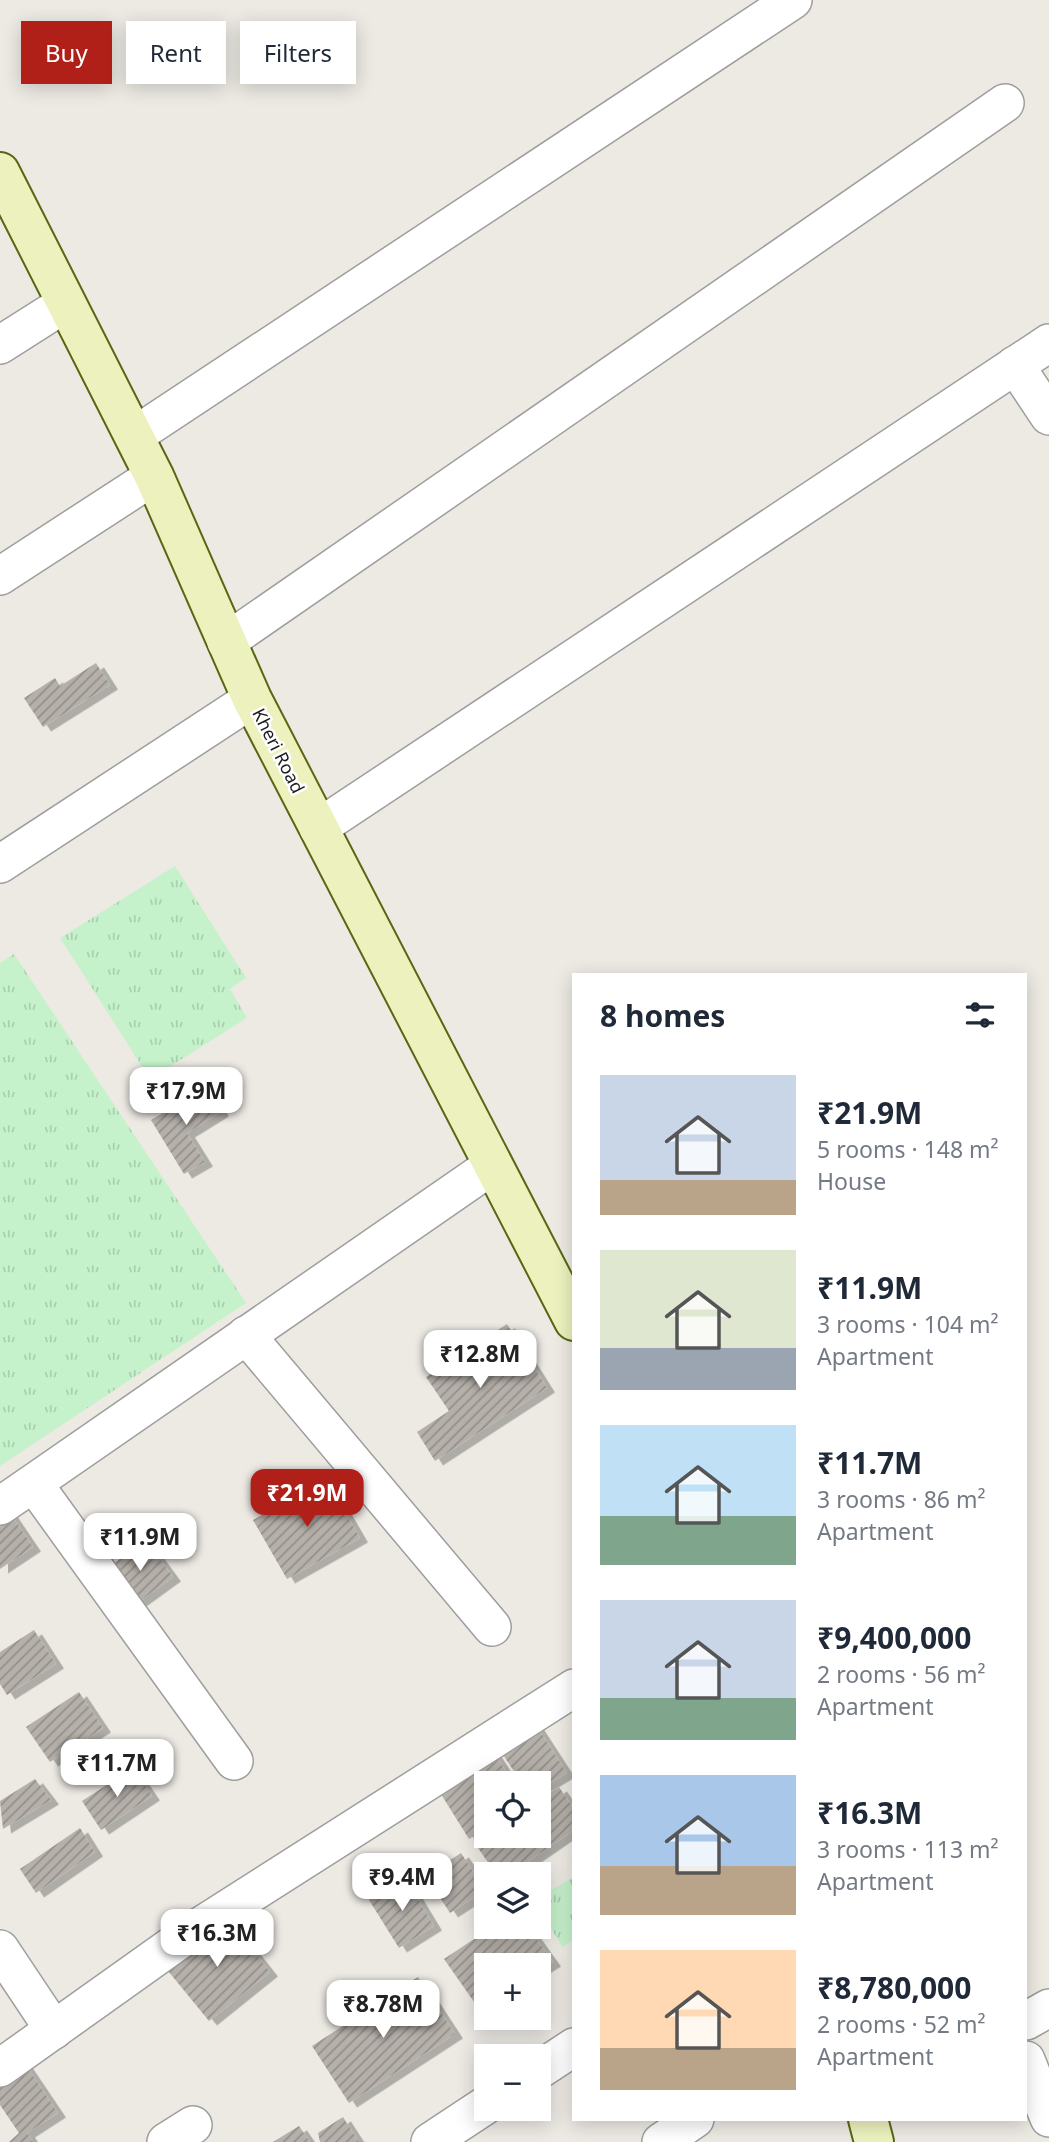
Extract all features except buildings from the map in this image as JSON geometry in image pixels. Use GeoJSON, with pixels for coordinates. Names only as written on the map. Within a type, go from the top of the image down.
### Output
{"type":"FeatureCollection","features":[{"type":"Feature","properties":{"kind":"street"},"geometry":{"type":"LineString","coordinates":[[134,436],[793,0]]}},
{"type":"Feature","properties":{"kind":"street"},"geometry":{"type":"LineString","coordinates":[[226,642],[1005,103]]}},
{"type":"Feature","properties":{"kind":"street","name":"Kheri Road"},"geometry":{"type":"LineString","coordinates":[[0,172],[154,476],[252,699],[572,1317]]}},
{"type":"Feature","properties":{"kind":"street"},"geometry":{"type":"LineString","coordinates":[[0,345],[66,303]]}},
{"type":"Feature","properties":{"kind":"street"},"geometry":{"type":"LineString","coordinates":[[318,828],[1049,343]]}},
{"type":"Feature","properties":{"kind":"street"},"geometry":{"type":"LineString","coordinates":[[1015,365],[1049,416]]}},
{"type":"Feature","properties":{"kind":"street"},"geometry":{"type":"LineString","coordinates":[[0,576],[154,476]]}},
{"type":"Feature","properties":{"kind":"street"},"geometry":{"type":"LineString","coordinates":[[0,863],[252,699]]}},
{"type":"Feature","properties":{"kind":"street"},"geometry":{"type":"LineString","coordinates":[[0,1506],[493,1165]]}},
{"type":"Feature","properties":{"kind":"street"},"geometry":{"type":"LineString","coordinates":[[246,1335],[492,1628]]}},
{"type":"Feature","properties":{"kind":"street"},"geometry":{"type":"LineString","coordinates":[[34,1484],[234,1761]]}},
{"type":"Feature","properties":{"kind":"street"},"geometry":{"type":"LineString","coordinates":[[0,2068],[191,1932],[572,1689]]}},
{"type":"Feature","properties":{"kind":"street"},"geometry":{"type":"LineString","coordinates":[[0,1950],[54,2030]]}},
{"type":"Feature","properties":{"kind":"street"},"geometry":{"type":"LineString","coordinates":[[1027,2020],[1049,2008]]}},
{"type":"Feature","properties":{"kind":"street"},"geometry":{"type":"LineString","coordinates":[[551,2062],[572,2048]]}},
{"type":"Feature","properties":{"kind":"street"},"geometry":{"type":"LineString","coordinates":[[1027,2063],[1049,2118]]}},
{"type":"Feature","properties":{"kind":"street"},"geometry":{"type":"LineString","coordinates":[[430,2142],[474,2113]]}},
{"type":"Feature","properties":{"kind":"street"},"geometry":{"type":"LineString","coordinates":[[661,2142],[692,2121]]}},
{"type":"Feature","properties":{"kind":"green space"},"geometry":{"type":"Polygon","coordinates":[[[175,866],[246,978],[230,989],[247,1018],[150,1079],[60,938],[175,866]]]}},
{"type":"Feature","properties":{"kind":"green space"},"geometry":{"type":"Polygon","coordinates":[[[14,954],[246,1303],[0,1466],[0,963],[14,954]]]}},
{"type":"Feature","properties":{"kind":"green space"},"geometry":{"type":"Polygon","coordinates":[[[572,1878],[572,1941],[562,1947],[551,1928],[551,1890],[572,1878]]]}}]}
